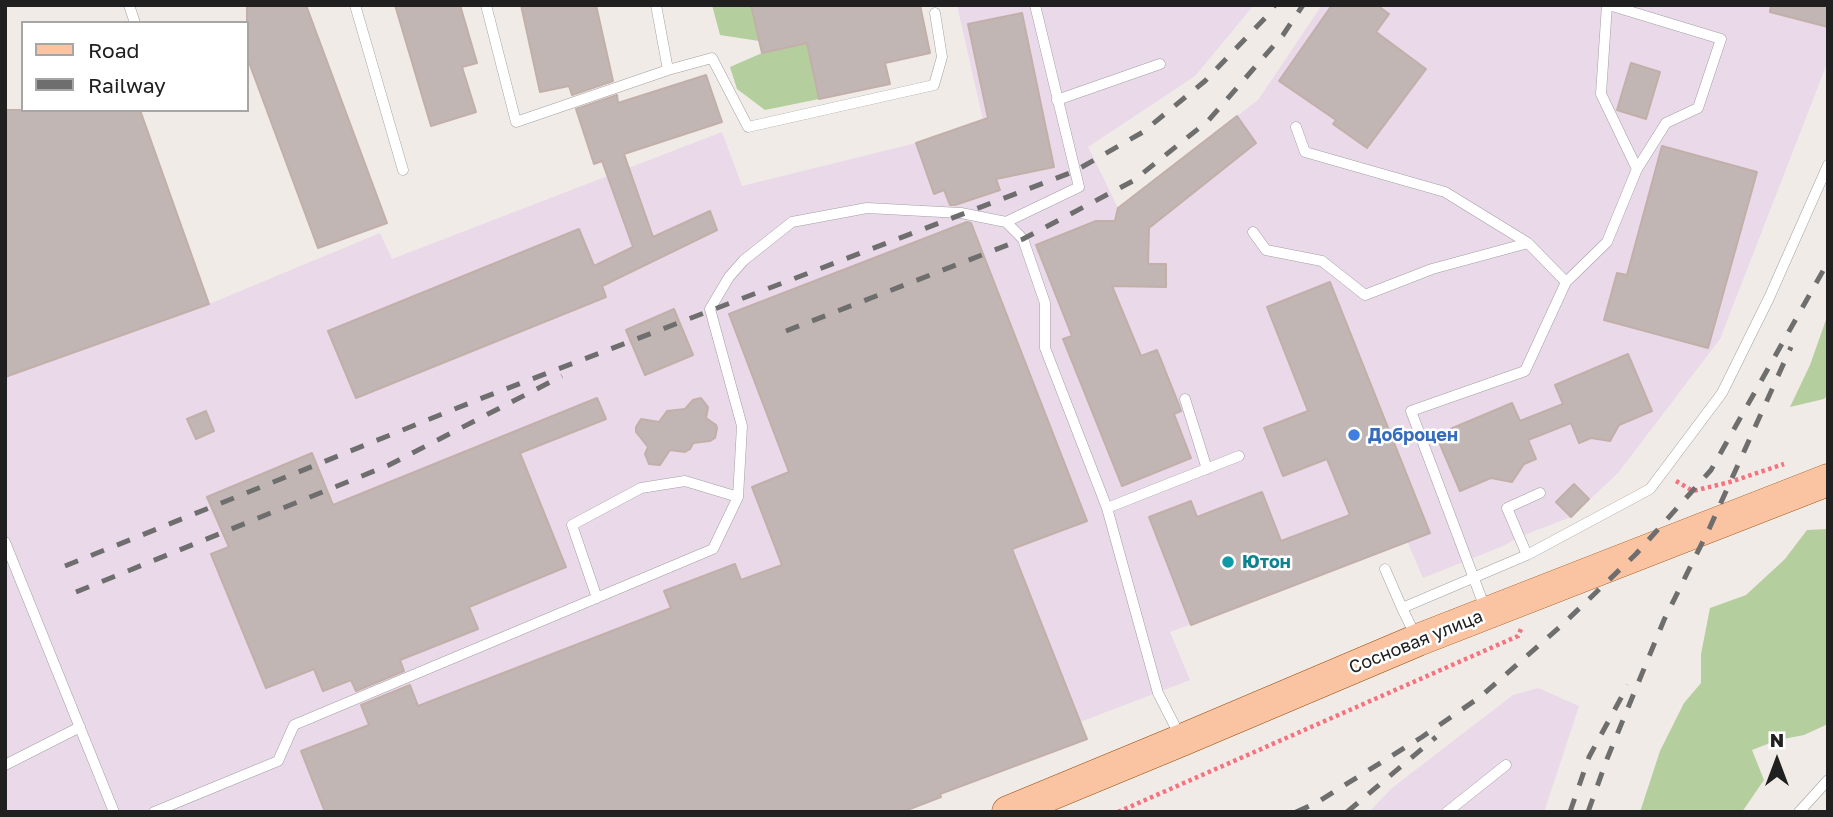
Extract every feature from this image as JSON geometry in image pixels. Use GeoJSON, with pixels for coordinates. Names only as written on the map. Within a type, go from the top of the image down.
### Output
{"type":"FeatureCollection","features":[{"type":"Feature","properties":{"kind":"main road","name":"Сосновая улица"},"geometry":{"type":"LineString","coordinates":[[1008,812],[1418,640],[1828,480]]}},
{"type":"Feature","properties":{"kind":"lane"},"geometry":{"type":"LineString","coordinates":[[355,5],[403,170]]}},
{"type":"Feature","properties":{"kind":"lane"},"geometry":{"type":"LineString","coordinates":[[486,5],[516,121],[712,58],[748,127],[934,85],[942,57],[935,13]]}},
{"type":"Feature","properties":{"kind":"lane"},"geometry":{"type":"LineString","coordinates":[[656,5],[668,70]]}},
{"type":"Feature","properties":{"kind":"lane"},"geometry":{"type":"LineString","coordinates":[[1006,222],[1079,187],[1034,5]]}},
{"type":"Feature","properties":{"kind":"lane"},"geometry":{"type":"LineString","coordinates":[[1487,613],[1411,411],[1525,370],[1566,282],[1607,242],[1637,169],[1666,123],[1698,108],[1721,39],[1608,5],[1601,94],[1637,169]]}},
{"type":"Feature","properties":{"kind":"lane"},"geometry":{"type":"LineString","coordinates":[[1058,100],[1160,64]]}},
{"type":"Feature","properties":{"kind":"lane"},"geometry":{"type":"LineString","coordinates":[[1296,127],[1305,152],[1445,192],[1528,243],[1566,282]]}},
{"type":"Feature","properties":{"kind":"lane"},"geometry":{"type":"LineString","coordinates":[[1402,608],[1527,555],[1650,489],[1722,393],[1769,298],[1828,164]]}},
{"type":"Feature","properties":{"kind":"lane"},"geometry":{"type":"LineString","coordinates":[[154,812],[278,761],[293,725],[713,549],[738,496],[742,426],[710,309],[729,277],[744,260],[792,222],[867,208],[961,213],[1006,222],[1023,239],[1045,303],[1045,348],[1107,508],[1158,693],[1182,740]]}},
{"type":"Feature","properties":{"kind":"lane"},"geometry":{"type":"LineString","coordinates":[[1253,232],[1266,250],[1322,261],[1365,295],[1432,269],[1528,243]]}},
{"type":"Feature","properties":{"kind":"lane"},"geometry":{"type":"LineString","coordinates":[[1185,399],[1207,469]]}},
{"type":"Feature","properties":{"kind":"lane"},"geometry":{"type":"LineString","coordinates":[[1107,508],[1239,456]]}},
{"type":"Feature","properties":{"kind":"lane"},"geometry":{"type":"LineString","coordinates":[[597,598],[572,525],[641,488],[685,481],[738,496]]}},
{"type":"Feature","properties":{"kind":"lane"},"geometry":{"type":"LineString","coordinates":[[1527,555],[1507,508],[1540,493]]}},
{"type":"Feature","properties":{"kind":"lane"},"geometry":{"type":"LineString","coordinates":[[5,542],[114,812]]}},
{"type":"Feature","properties":{"kind":"lane"},"geometry":{"type":"LineString","coordinates":[[1385,569],[1418,640]]}},
{"type":"Feature","properties":{"kind":"lane"},"geometry":{"type":"LineString","coordinates":[[5,765],[80,727]]}},
{"type":"Feature","properties":{"kind":"lane"},"geometry":{"type":"LineString","coordinates":[[1447,812],[1506,765]]}},
{"type":"Feature","properties":{"kind":"lane"},"geometry":{"type":"LineString","coordinates":[[1799,812],[1828,780]]}},
{"type":"Feature","properties":{"kind":"shaded area"},"geometry":{"type":"Polygon","coordinates":[[[957,5],[1254,5],[1195,76],[1088,147],[1118,208],[1258,100],[1322,5],[1828,5],[1828,61],[1720,339],[1618,473],[1571,517],[1423,578],[1407,541],[1170,632],[1190,680],[1080,722],[1086,739],[941,794],[941,797],[902,812],[5,812],[5,377],[209,304],[380,233],[392,259],[722,132],[742,186],[916,143],[983,120],[957,5]]]}},
{"type":"Feature","properties":{"kind":"shaded area"},"geometry":{"type":"Polygon","coordinates":[[[1538,688],[1579,706],[1544,812],[1369,812],[1392,788],[1513,695],[1538,688]]]}},
{"type":"Feature","properties":{"kind":"green space"},"geometry":{"type":"Polygon","coordinates":[[[712,5],[751,5],[759,41],[720,35],[712,5]]]}},
{"type":"Feature","properties":{"kind":"green space"},"geometry":{"type":"Polygon","coordinates":[[[807,43],[819,99],[765,110],[737,89],[730,67],[762,53],[807,43]]]}},
{"type":"Feature","properties":{"kind":"green space"},"geometry":{"type":"Polygon","coordinates":[[[1828,314],[1828,395],[1824,399],[1790,407],[1810,365],[1828,314]]]}},
{"type":"Feature","properties":{"kind":"green space"},"geometry":{"type":"Polygon","coordinates":[[[1828,529],[1828,724],[1804,735],[1778,740],[1752,750],[1764,780],[1742,812],[1640,812],[1660,751],[1684,703],[1701,683],[1701,654],[1710,608],[1746,595],[1785,559],[1807,530],[1828,529]]]}},
{"type":"Feature","properties":{"kind":"building"},"geometry":{"type":"Polygon","coordinates":[[[247,5],[306,5],[387,223],[318,248],[248,60],[247,5]]]}},
{"type":"Feature","properties":{"kind":"building"},"geometry":{"type":"Polygon","coordinates":[[[395,5],[460,5],[477,63],[462,67],[476,112],[431,126],[395,5]]]}},
{"type":"Feature","properties":{"kind":"building"},"geometry":{"type":"Polygon","coordinates":[[[521,5],[596,5],[613,81],[572,95],[569,86],[540,92],[521,5]]]}},
{"type":"Feature","properties":{"kind":"building"},"geometry":{"type":"Polygon","coordinates":[[[751,5],[920,5],[930,53],[885,63],[890,84],[819,99],[807,43],[762,53],[751,5]]]}},
{"type":"Feature","properties":{"kind":"building"},"geometry":{"type":"Polygon","coordinates":[[[1332,5],[1377,5],[1389,14],[1376,32],[1426,69],[1367,148],[1333,124],[1336,120],[1279,81],[1332,5]]]}},
{"type":"Feature","properties":{"kind":"building"},"geometry":{"type":"Polygon","coordinates":[[[1771,5],[1828,5],[1828,27],[1770,12],[1771,5]]]}},
{"type":"Feature","properties":{"kind":"building"},"geometry":{"type":"Polygon","coordinates":[[[1022,13],[1054,167],[996,179],[1000,190],[950,205],[944,190],[934,194],[916,143],[988,118],[968,24],[1022,13]]]}},
{"type":"Feature","properties":{"kind":"building"},"geometry":{"type":"Polygon","coordinates":[[[1631,63],[1660,72],[1646,119],[1617,110],[1631,63]]]}},
{"type":"Feature","properties":{"kind":"building"},"geometry":{"type":"Polygon","coordinates":[[[706,75],[722,122],[624,154],[653,237],[710,211],[717,230],[602,286],[606,297],[356,398],[328,331],[579,229],[594,266],[633,247],[602,161],[594,164],[576,109],[617,95],[618,103],[706,75]]]}},
{"type":"Feature","properties":{"kind":"building"},"geometry":{"type":"Polygon","coordinates":[[[5,110],[141,112],[209,304],[5,377],[5,110]]]}},
{"type":"Feature","properties":{"kind":"building"},"geometry":{"type":"Polygon","coordinates":[[[1237,116],[1256,143],[1149,228],[1148,264],[1166,264],[1166,287],[1112,286],[1141,356],[1157,350],[1181,411],[1174,414],[1191,458],[1122,486],[1063,339],[1072,336],[1036,245],[1096,221],[1115,221],[1118,208],[1237,116]]]}},
{"type":"Feature","properties":{"kind":"building"},"geometry":{"type":"Polygon","coordinates":[[[1662,146],[1757,172],[1708,348],[1604,320],[1617,273],[1627,275],[1662,146]]]}},
{"type":"Feature","properties":{"kind":"building"},"geometry":{"type":"Polygon","coordinates":[[[967,222],[971,223],[1087,521],[1012,549],[1087,739],[940,794],[941,797],[902,812],[325,812],[301,751],[369,725],[361,705],[410,685],[418,706],[671,608],[664,591],[735,564],[741,580],[782,565],[752,487],[789,472],[729,314],[967,222]]]}},
{"type":"Feature","properties":{"kind":"building"},"geometry":{"type":"Polygon","coordinates":[[[1330,282],[1430,533],[1191,625],[1149,517],[1191,501],[1197,517],[1262,492],[1281,541],[1350,515],[1327,459],[1283,476],[1264,428],[1308,411],[1267,307],[1330,282]]]}},
{"type":"Feature","properties":{"kind":"building"},"geometry":{"type":"Polygon","coordinates":[[[674,309],[693,355],[645,375],[626,330],[674,309]]]}},
{"type":"Feature","properties":{"kind":"building"},"geometry":{"type":"Polygon","coordinates":[[[1628,354],[1652,411],[1619,425],[1610,441],[1591,438],[1579,443],[1571,423],[1528,440],[1536,459],[1524,464],[1512,482],[1491,478],[1460,491],[1436,435],[1512,403],[1520,421],[1563,404],[1555,385],[1628,354]]]}},
{"type":"Feature","properties":{"kind":"building"},"geometry":{"type":"Polygon","coordinates":[[[597,398],[606,419],[520,453],[566,567],[469,607],[478,629],[400,660],[404,671],[356,691],[351,680],[323,691],[314,669],[266,688],[211,554],[229,547],[207,497],[312,453],[333,505],[597,398]]]}},
{"type":"Feature","properties":{"kind":"building"},"geometry":{"type":"Polygon","coordinates":[[[701,398],[708,407],[706,418],[716,425],[715,438],[693,443],[685,452],[670,450],[660,465],[649,464],[645,454],[648,447],[636,432],[641,419],[659,422],[667,411],[685,409],[693,400],[701,398]]]}},
{"type":"Feature","properties":{"kind":"building"},"geometry":{"type":"Polygon","coordinates":[[[206,411],[214,431],[196,439],[187,419],[206,411]]]}},
{"type":"Feature","properties":{"kind":"building"},"geometry":{"type":"Polygon","coordinates":[[[1574,484],[1589,499],[1571,517],[1556,502],[1574,484]]]}},
{"type":"Feature","properties":{"kind":"railway"},"geometry":{"type":"LineString","coordinates":[[65,566],[477,400],[1075,171],[1143,132],[1205,81],[1275,5]]}},
{"type":"Feature","properties":{"kind":"railway"},"geometry":{"type":"LineString","coordinates":[[786,331],[1023,239],[1133,181],[1208,121],[1283,35],[1303,5]]}},
{"type":"Feature","properties":{"kind":"railway"},"geometry":{"type":"LineString","coordinates":[[1296,812],[1316,803],[1422,737],[1480,697],[1561,626],[1636,554],[1711,470],[1828,262]]}},
{"type":"Feature","properties":{"kind":"railway"},"geometry":{"type":"LineString","coordinates":[[1588,812],[1664,620],[1710,527],[1791,347]]}},
{"type":"Feature","properties":{"kind":"railway"},"geometry":{"type":"LineString","coordinates":[[76,592],[389,465],[562,376]]}},
{"type":"Feature","properties":{"kind":"railway"},"geometry":{"type":"LineString","coordinates":[[1570,812],[1589,757],[1628,685]]}},
{"type":"Feature","properties":{"kind":"railway"},"geometry":{"type":"LineString","coordinates":[[1347,812],[1436,737]]}},
{"type":"Feature","properties":{"kind":"place","name":"Доброцен"},"geometry":{"type":"Point","coordinates":[1354,435]}},
{"type":"Feature","properties":{"kind":"place","name":"Ютон"},"geometry":{"type":"Point","coordinates":[1228,562]}}]}
